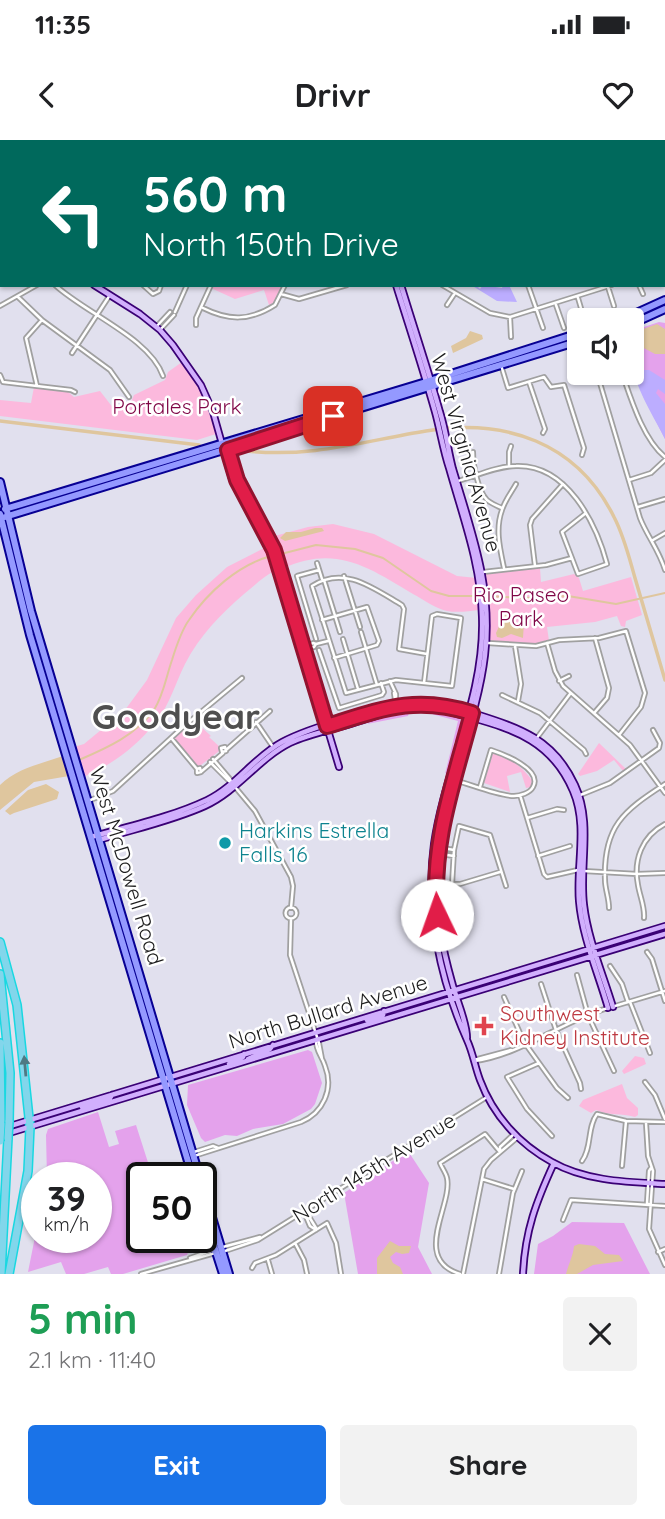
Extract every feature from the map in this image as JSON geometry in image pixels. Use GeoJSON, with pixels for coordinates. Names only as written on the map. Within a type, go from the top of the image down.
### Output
{"type":"FeatureCollection","features":[{"type":"Feature","properties":{"kind":"highway"},"geometry":{"type":"LineString","coordinates":[[0,942],[17,1005],[30,1123],[27,1171],[9,1274]]}},
{"type":"Feature","properties":{"kind":"highway"},"geometry":{"type":"LineString","coordinates":[[0,974],[10,1073],[4,1125]]}},
{"type":"Feature","properties":{"kind":"highway"},"geometry":{"type":"LineString","coordinates":[[0,1044],[4,1125],[1,1274]]}},
{"type":"Feature","properties":{"kind":"highway"},"geometry":{"type":"LineString","coordinates":[[0,1147],[4,1140]]}},
{"type":"Feature","properties":{"kind":"main road"},"geometry":{"type":"LineString","coordinates":[[97,287],[140,314],[158,329],[173,345],[201,385],[213,412],[235,487],[272,551],[339,767]]}},
{"type":"Feature","properties":{"kind":"main road","name":"West Virginia Avenue"},"geometry":{"type":"LineString","coordinates":[[400,287],[441,424],[483,589]]}},
{"type":"Feature","properties":{"kind":"main road"},"geometry":{"type":"LineString","coordinates":[[644,310],[665,300]]}},
{"type":"Feature","properties":{"kind":"main road"},"geometry":{"type":"LineString","coordinates":[[644,319],[665,309]]}},
{"type":"Feature","properties":{"kind":"main road"},"geometry":{"type":"LineString","coordinates":[[3,515],[160,470],[567,340]]}},
{"type":"Feature","properties":{"kind":"main road"},"geometry":{"type":"LineString","coordinates":[[3,515],[181,457],[224,449]]}},
{"type":"Feature","properties":{"kind":"main road"},"geometry":{"type":"LineString","coordinates":[[160,470],[163,465],[181,457]]}},
{"type":"Feature","properties":{"kind":"main road","name":"West McDowell Road"},"geometry":{"type":"LineString","coordinates":[[0,482],[12,566],[31,611],[60,708],[71,757]]}},
{"type":"Feature","properties":{"kind":"main road","name":"West Virginia Avenue"},"geometry":{"type":"LineString","coordinates":[[435,850],[470,714],[484,643],[483,572],[455,482]]}},
{"type":"Feature","properties":{"kind":"main road","name":"West McDowell Road"},"geometry":{"type":"LineString","coordinates":[[3,515],[46,687],[71,757],[131,957],[153,1016],[168,1081]]}},
{"type":"Feature","properties":{"kind":"main road"},"geometry":{"type":"LineString","coordinates":[[46,687],[56,706],[60,708]]}},
{"type":"Feature","properties":{"kind":"main road"},"geometry":{"type":"LineString","coordinates":[[233,786],[273,747],[291,738],[397,708],[429,708],[470,714],[535,740],[561,762],[577,796],[585,826],[582,870],[584,909],[610,1007]]}},
{"type":"Feature","properties":{"kind":"main road"},"geometry":{"type":"LineString","coordinates":[[95,839],[194,811],[212,803],[279,749],[326,729]]}},
{"type":"Feature","properties":{"kind":"main road","name":"West McDowell Road"},"geometry":{"type":"LineString","coordinates":[[75,770],[88,801],[104,880],[123,918],[139,996],[193,1162]]}},
{"type":"Feature","properties":{"kind":"main road"},"geometry":{"type":"LineString","coordinates":[[435,850],[439,885],[436,924]]}},
{"type":"Feature","properties":{"kind":"main road"},"geometry":{"type":"LineString","coordinates":[[435,850],[431,885],[436,924],[473,1061],[487,1097],[499,1116],[516,1135],[554,1163],[599,1178],[665,1184]]}},
{"type":"Feature","properties":{"kind":"main road","name":"North Bullard Avenue"},"geometry":{"type":"LineString","coordinates":[[0,1135],[112,1094],[227,1067],[512,979],[665,926]]}},
{"type":"Feature","properties":{"kind":"main road","name":"North Bullard Avenue"},"geometry":{"type":"LineString","coordinates":[[4,1125],[30,1123],[76,1112],[274,1044],[452,990],[665,934]]}},
{"type":"Feature","properties":{"kind":"main road"},"geometry":{"type":"LineString","coordinates":[[512,979],[522,973],[522,970]]}},
{"type":"Feature","properties":{"kind":"main road"},"geometry":{"type":"LineString","coordinates":[[139,996],[150,1016],[153,1016]]}},
{"type":"Feature","properties":{"kind":"main road"},"geometry":{"type":"LineString","coordinates":[[365,1024],[367,1020],[383,1015],[384,1011]]}},
{"type":"Feature","properties":{"kind":"main road"},"geometry":{"type":"LineString","coordinates":[[247,1060],[250,1056],[270,1049],[274,1044]]}},
{"type":"Feature","properties":{"kind":"main road"},"geometry":{"type":"LineString","coordinates":[[227,1067],[244,1054]]}},
{"type":"Feature","properties":{"kind":"main road"},"geometry":{"type":"LineString","coordinates":[[76,1112],[112,1094]]}},
{"type":"Feature","properties":{"kind":"main road","name":"West McDowell Road"},"geometry":{"type":"LineString","coordinates":[[190,1155],[191,1162]]}},
{"type":"Feature","properties":{"kind":"main road"},"geometry":{"type":"LineString","coordinates":[[523,1274],[530,1220],[554,1163]]}},
{"type":"Feature","properties":{"kind":"main road","name":"West McDowell Road"},"geometry":{"type":"LineString","coordinates":[[217,1242],[223,1274]]}},
{"type":"Feature","properties":{"kind":"main road","name":"West McDowell Road"},"geometry":{"type":"LineString","coordinates":[[217,1245],[229,1274]]}},
{"type":"Feature","properties":{"kind":"street"},"geometry":{"type":"LineString","coordinates":[[0,306],[34,287]]}},
{"type":"Feature","properties":{"kind":"street"},"geometry":{"type":"LineString","coordinates":[[57,287],[80,306],[136,343],[150,356],[163,376]]}},
{"type":"Feature","properties":{"kind":"street"},"geometry":{"type":"LineString","coordinates":[[145,287],[153,294],[157,293],[160,287]]}},
{"type":"Feature","properties":{"kind":"street"},"geometry":{"type":"LineString","coordinates":[[158,329],[172,313],[186,287]]}},
{"type":"Feature","properties":{"kind":"street"},"geometry":{"type":"LineString","coordinates":[[196,325],[210,287]]}},
{"type":"Feature","properties":{"kind":"street"},"geometry":{"type":"LineString","coordinates":[[203,308],[234,318],[269,309],[284,287]]}},
{"type":"Feature","properties":{"kind":"street"},"geometry":{"type":"LineString","coordinates":[[282,293],[299,299],[340,287]]}},
{"type":"Feature","properties":{"kind":"street"},"geometry":{"type":"LineString","coordinates":[[445,287],[490,313],[510,317],[607,287]]}},
{"type":"Feature","properties":{"kind":"street"},"geometry":{"type":"LineString","coordinates":[[529,287],[543,328]]}},
{"type":"Feature","properties":{"kind":"street"},"geometry":{"type":"LineString","coordinates":[[610,287],[614,306]]}},
{"type":"Feature","properties":{"kind":"street"},"geometry":{"type":"LineString","coordinates":[[640,287],[643,294]]}},
{"type":"Feature","properties":{"kind":"street"},"geometry":{"type":"LineString","coordinates":[[447,305],[455,293]]}},
{"type":"Feature","properties":{"kind":"street"},"geometry":{"type":"LineString","coordinates":[[72,353],[110,295]]}},
{"type":"Feature","properties":{"kind":"street"},"geometry":{"type":"LineString","coordinates":[[18,297],[42,320],[110,370],[130,397]]}},
{"type":"Feature","properties":{"kind":"street"},"geometry":{"type":"LineString","coordinates":[[578,297],[581,308]]}},
{"type":"Feature","properties":{"kind":"street"},"geometry":{"type":"LineString","coordinates":[[556,304],[564,328]]}},
{"type":"Feature","properties":{"kind":"street"},"geometry":{"type":"LineString","coordinates":[[510,317],[511,337]]}},
{"type":"Feature","properties":{"kind":"street"},"geometry":{"type":"LineString","coordinates":[[37,386],[26,338],[42,320]]}},
{"type":"Feature","properties":{"kind":"street"},"geometry":{"type":"LineString","coordinates":[[500,362],[508,388],[545,378],[551,387],[563,384],[565,386],[584,448],[582,455]]}},
{"type":"Feature","properties":{"kind":"street"},"geometry":{"type":"LineString","coordinates":[[0,375],[3,382],[75,392]]}},
{"type":"Feature","properties":{"kind":"street"},"geometry":{"type":"LineString","coordinates":[[529,382],[542,418],[545,429],[543,433]]}},
{"type":"Feature","properties":{"kind":"street"},"geometry":{"type":"LineString","coordinates":[[601,385],[644,529],[659,551],[665,567]]}},
{"type":"Feature","properties":{"kind":"street"},"geometry":{"type":"LineString","coordinates":[[626,385],[649,437],[665,459],[651,473],[629,480]]}},
{"type":"Feature","properties":{"kind":"street"},"geometry":{"type":"LineString","coordinates":[[509,466],[512,446]]}},
{"type":"Feature","properties":{"kind":"street"},"geometry":{"type":"LineString","coordinates":[[473,452],[485,498],[502,508]]}},
{"type":"Feature","properties":{"kind":"street"},"geometry":{"type":"LineString","coordinates":[[455,482],[509,466],[533,467],[563,484],[586,513],[598,535],[607,564],[578,574],[562,533],[586,513]]}},
{"type":"Feature","properties":{"kind":"street"},"geometry":{"type":"LineString","coordinates":[[504,568],[498,531],[502,508],[516,484]]}},
{"type":"Feature","properties":{"kind":"street"},"geometry":{"type":"LineString","coordinates":[[535,566],[530,525],[532,519],[563,484]]}},
{"type":"Feature","properties":{"kind":"street"},"geometry":{"type":"LineString","coordinates":[[637,507],[665,499]]}},
{"type":"Feature","properties":{"kind":"street"},"geometry":{"type":"LineString","coordinates":[[652,541],[665,533]]}},
{"type":"Feature","properties":{"kind":"street"},"geometry":{"type":"LineString","coordinates":[[483,572],[535,566],[572,558]]}},
{"type":"Feature","properties":{"kind":"street"},"geometry":{"type":"LineString","coordinates":[[317,563],[340,632]]}},
{"type":"Feature","properties":{"kind":"street"},"geometry":{"type":"LineString","coordinates":[[316,639],[297,576],[319,570]]}},
{"type":"Feature","properties":{"kind":"street"},"geometry":{"type":"LineString","coordinates":[[344,576],[360,627]]}},
{"type":"Feature","properties":{"kind":"street"},"geometry":{"type":"LineString","coordinates":[[424,683],[434,614],[461,618],[452,686],[390,681],[346,694],[312,586],[323,580],[344,576],[363,582],[404,607],[399,649],[427,654]]}},
{"type":"Feature","properties":{"kind":"street"},"geometry":{"type":"LineString","coordinates":[[310,620],[367,607],[378,644],[334,658]]}},
{"type":"Feature","properties":{"kind":"street"},"geometry":{"type":"LineString","coordinates":[[484,643],[536,646],[626,631],[645,693],[642,707],[619,735]]}},
{"type":"Feature","properties":{"kind":"street"},"geometry":{"type":"LineString","coordinates":[[320,650],[339,708],[383,694],[361,632]]}},
{"type":"Feature","properties":{"kind":"street"},"geometry":{"type":"LineString","coordinates":[[594,713],[607,698],[609,688],[595,638]]}},
{"type":"Feature","properties":{"kind":"street"},"geometry":{"type":"LineString","coordinates":[[343,639],[359,690]]}},
{"type":"Feature","properties":{"kind":"street"},"geometry":{"type":"LineString","coordinates":[[302,649],[328,641]]}},
{"type":"Feature","properties":{"kind":"street"},"geometry":{"type":"LineString","coordinates":[[547,643],[559,681],[570,694],[619,735],[665,793]]}},
{"type":"Feature","properties":{"kind":"street"},"geometry":{"type":"LineString","coordinates":[[515,646],[521,677],[518,702]]}},
{"type":"Feature","properties":{"kind":"street"},"geometry":{"type":"LineString","coordinates":[[559,681],[569,676]]}},
{"type":"Feature","properties":{"kind":"street"},"geometry":{"type":"LineString","coordinates":[[88,801],[113,791],[242,678]]}},
{"type":"Feature","properties":{"kind":"street"},"geometry":{"type":"LineString","coordinates":[[390,681],[398,702],[397,708]]}},
{"type":"Feature","properties":{"kind":"street"},"geometry":{"type":"LineString","coordinates":[[332,690],[343,686]]}},
{"type":"Feature","properties":{"kind":"street"},"geometry":{"type":"LineString","coordinates":[[535,740],[570,694]]}},
{"type":"Feature","properties":{"kind":"street"},"geometry":{"type":"LineString","coordinates":[[502,695],[550,720],[586,754]]}},
{"type":"Feature","properties":{"kind":"street"},"geometry":{"type":"LineString","coordinates":[[172,738],[199,769],[270,711]]}},
{"type":"Feature","properties":{"kind":"street"},"geometry":{"type":"LineString","coordinates":[[257,722],[273,747]]}},
{"type":"Feature","properties":{"kind":"street"},"geometry":{"type":"LineString","coordinates":[[577,796],[610,783],[660,746],[653,730]]}},
{"type":"Feature","properties":{"kind":"street"},"geometry":{"type":"LineString","coordinates":[[452,779],[480,787],[512,796],[528,792],[534,785],[532,774],[523,765],[491,750],[480,787]]}},
{"type":"Feature","properties":{"kind":"street"},"geometry":{"type":"LineString","coordinates":[[190,1155],[305,1121],[318,1110],[326,1097],[328,1076],[290,955],[291,919],[286,913],[291,908],[291,877],[255,811],[211,761]]}},
{"type":"Feature","properties":{"kind":"street"},"geometry":{"type":"LineString","coordinates":[[609,908],[605,872],[608,840],[616,823],[627,810],[665,784]]}},
{"type":"Feature","properties":{"kind":"street"},"geometry":{"type":"LineString","coordinates":[[520,795],[547,877],[582,870],[665,873]]}},
{"type":"Feature","properties":{"kind":"street"},"geometry":{"type":"LineString","coordinates":[[527,818],[556,809],[564,810]]}},
{"type":"Feature","properties":{"kind":"street"},"geometry":{"type":"LineString","coordinates":[[644,918],[637,874],[642,845],[651,833],[665,824]]}},
{"type":"Feature","properties":{"kind":"street"},"geometry":{"type":"LineString","coordinates":[[452,884],[459,826],[488,833],[506,886]]}},
{"type":"Feature","properties":{"kind":"street"},"geometry":{"type":"LineString","coordinates":[[538,856],[570,846]]}},
{"type":"Feature","properties":{"kind":"street"},"geometry":{"type":"LineString","coordinates":[[435,850],[454,850]]}},
{"type":"Feature","properties":{"kind":"street"},"geometry":{"type":"LineString","coordinates":[[435,850],[454,856]]}},
{"type":"Feature","properties":{"kind":"street"},"geometry":{"type":"LineString","coordinates":[[439,885],[502,871]]}},
{"type":"Feature","properties":{"kind":"street"},"geometry":{"type":"LineString","coordinates":[[291,908],[297,914],[291,919]]}},
{"type":"Feature","properties":{"kind":"street"},"geometry":{"type":"LineString","coordinates":[[647,952],[652,959],[665,1001]]}},
{"type":"Feature","properties":{"kind":"street"},"geometry":{"type":"LineString","coordinates":[[611,966],[622,984],[650,1053]]}},
{"type":"Feature","properties":{"kind":"street"},"geometry":{"type":"LineString","coordinates":[[577,975],[588,1014],[614,1071]]}},
{"type":"Feature","properties":{"kind":"street"},"geometry":{"type":"LineString","coordinates":[[541,984],[556,1030],[581,1089]]}},
{"type":"Feature","properties":{"kind":"street"},"geometry":{"type":"LineString","coordinates":[[473,1061],[526,1044],[588,1014],[663,991]]}},
{"type":"Feature","properties":{"kind":"street"},"geometry":{"type":"LineString","coordinates":[[504,997],[526,1044],[557,1088],[568,1098]]}},
{"type":"Feature","properties":{"kind":"street"},"geometry":{"type":"LineString","coordinates":[[539,1063],[507,1077],[527,1109],[552,1136]]}},
{"type":"Feature","properties":{"kind":"street"},"geometry":{"type":"LineString","coordinates":[[582,1161],[597,1114],[646,1123],[665,1120],[661,1106],[645,1082]]}},
{"type":"Feature","properties":{"kind":"street","name":"North 145th Avenue"},"geometry":{"type":"LineString","coordinates":[[141,1274],[260,1237],[487,1097]]}},
{"type":"Feature","properties":{"kind":"street"},"geometry":{"type":"LineString","coordinates":[[622,1166],[626,1121]]}},
{"type":"Feature","properties":{"kind":"street"},"geometry":{"type":"LineString","coordinates":[[646,1123],[651,1168],[649,1229],[665,1265]]}},
{"type":"Feature","properties":{"kind":"street"},"geometry":{"type":"LineString","coordinates":[[499,1152],[485,1135],[440,1163],[448,1182],[436,1249],[447,1267],[461,1274],[487,1164],[499,1152],[500,1147],[516,1135]]}},
{"type":"Feature","properties":{"kind":"street"},"geometry":{"type":"LineString","coordinates":[[499,1274],[514,1189],[522,1171]]}},
{"type":"Feature","properties":{"kind":"street"},"geometry":{"type":"LineString","coordinates":[[482,1179],[514,1189]]}},
{"type":"Feature","properties":{"kind":"street"},"geometry":{"type":"LineString","coordinates":[[563,1220],[571,1200],[665,1206]]}},
{"type":"Feature","properties":{"kind":"street"},"geometry":{"type":"LineString","coordinates":[[304,1212],[310,1226],[316,1230]]}},
{"type":"Feature","properties":{"kind":"street"},"geometry":{"type":"LineString","coordinates":[[253,1268],[255,1264],[327,1223],[336,1242],[341,1274]]}},
{"type":"Feature","properties":{"kind":"street"},"geometry":{"type":"LineString","coordinates":[[295,1243],[304,1260],[307,1274]]}},
{"type":"Feature","properties":{"kind":"street"},"geometry":{"type":"LineString","coordinates":[[658,1252],[665,1248]]}},
{"type":"Feature","properties":{"kind":"street"},"geometry":{"type":"LineString","coordinates":[[268,1259],[272,1274]]}},
{"type":"Feature","properties":{"kind":"shaded area"},"geometry":{"type":"Polygon","coordinates":[[[659,322],[665,323],[665,439],[639,385],[644,385],[644,327],[659,322]]]}},
{"type":"Feature","properties":{"kind":"shaded area"},"geometry":{"type":"Polygon","coordinates":[[[657,324],[665,329],[665,354],[655,354],[644,348],[644,329],[657,324]]]}},
{"type":"Feature","properties":{"kind":"shaded area"},"geometry":{"type":"Polygon","coordinates":[[[470,331],[482,335],[483,339],[453,353],[451,346],[466,338],[470,331]]]}},
{"type":"Feature","properties":{"kind":"shaded area"},"geometry":{"type":"Polygon","coordinates":[[[322,528],[324,531],[285,541],[280,538],[286,532],[322,528]]]}},
{"type":"Feature","properties":{"kind":"shaded area"},"geometry":{"type":"Polygon","coordinates":[[[505,614],[510,614],[514,627],[524,622],[523,638],[511,634],[497,637],[496,633],[505,614]]]}},
{"type":"Feature","properties":{"kind":"shaded area"},"geometry":{"type":"Polygon","coordinates":[[[407,710],[437,712],[460,719],[460,732],[454,742],[451,766],[445,774],[458,721],[428,713],[409,713],[408,716],[367,724],[407,710]]]}},
{"type":"Feature","properties":{"kind":"shaded area"},"geometry":{"type":"Polygon","coordinates":[[[63,756],[69,776],[34,782],[0,810],[0,785],[7,779],[30,767],[63,756]]]}},
{"type":"Feature","properties":{"kind":"shaded area"},"geometry":{"type":"Polygon","coordinates":[[[46,784],[59,792],[57,799],[10,815],[5,811],[28,790],[46,784]]]}},
{"type":"Feature","properties":{"kind":"shaded area"},"geometry":{"type":"Polygon","coordinates":[[[308,1050],[312,1052],[322,1083],[311,1109],[283,1124],[253,1129],[237,1136],[225,1135],[205,1142],[201,1138],[187,1105],[188,1085],[308,1050]]]}},
{"type":"Feature","properties":{"kind":"shaded area"},"geometry":{"type":"Polygon","coordinates":[[[98,1112],[109,1147],[119,1144],[115,1131],[136,1125],[148,1162],[126,1162],[126,1253],[188,1253],[187,1255],[123,1274],[111,1274],[108,1267],[84,1274],[66,1274],[61,1262],[28,1272],[32,1253],[112,1253],[112,1162],[47,1162],[48,1129],[98,1112]]]}},
{"type":"Feature","properties":{"kind":"shaded area"},"geometry":{"type":"Polygon","coordinates":[[[408,1151],[429,1183],[418,1247],[432,1274],[358,1274],[344,1193],[408,1151]]]}},
{"type":"Feature","properties":{"kind":"shaded area"},"geometry":{"type":"Polygon","coordinates":[[[572,1222],[624,1223],[650,1274],[534,1274],[538,1244],[572,1222]]]}},
{"type":"Feature","properties":{"kind":"shaded area"},"geometry":{"type":"Polygon","coordinates":[[[390,1241],[399,1246],[411,1246],[409,1253],[396,1252],[390,1257],[403,1274],[377,1274],[377,1258],[390,1241]]]}},
{"type":"Feature","properties":{"kind":"shaded area"},"geometry":{"type":"Polygon","coordinates":[[[574,1246],[595,1246],[605,1254],[619,1255],[623,1261],[593,1265],[577,1274],[566,1274],[574,1246]]]}},
{"type":"Feature","properties":{"kind":"sand"},"geometry":{"type":"Polygon","coordinates":[[[474,287],[510,287],[517,302],[497,301],[474,287]]]}},
{"type":"Feature","properties":{"kind":"sand"},"geometry":{"type":"Polygon","coordinates":[[[644,370],[649,370],[665,380],[665,394],[658,389],[656,393],[665,404],[665,439],[649,410],[638,385],[644,385],[644,370]]]}},
{"type":"Feature","properties":{"kind":"green space"},"geometry":{"type":"Polygon","coordinates":[[[281,287],[273,303],[269,305],[264,290],[235,299],[213,289],[281,287]]]}},
{"type":"Feature","properties":{"kind":"green space","name":"Portales Park"},"geometry":{"type":"Polygon","coordinates":[[[182,362],[204,397],[216,434],[197,440],[0,416],[0,400],[31,403],[34,387],[67,391],[74,397],[100,391],[114,409],[131,402],[134,395],[165,380],[168,372],[182,362]]]}},
{"type":"Feature","properties":{"kind":"green space"},"geometry":{"type":"Polygon","coordinates":[[[333,524],[374,534],[457,576],[477,578],[480,610],[443,610],[381,575],[350,562],[318,559],[282,569],[271,537],[308,527],[333,524]]]}},
{"type":"Feature","properties":{"kind":"green space"},"geometry":{"type":"Polygon","coordinates":[[[266,547],[274,571],[235,602],[204,635],[185,664],[169,701],[156,722],[123,754],[83,777],[74,747],[84,744],[125,710],[147,680],[176,618],[196,595],[227,567],[266,547]]]}},
{"type":"Feature","properties":{"kind":"green space","name":"Rio Paseo Park"},"geometry":{"type":"Polygon","coordinates":[[[540,568],[541,582],[574,574],[579,578],[583,591],[631,577],[642,615],[626,621],[625,627],[621,626],[617,616],[595,622],[547,627],[549,641],[527,645],[490,642],[486,574],[540,568]]]}},
{"type":"Feature","properties":{"kind":"green space"},"geometry":{"type":"Polygon","coordinates":[[[197,719],[200,723],[198,724],[221,748],[197,768],[192,758],[173,739],[197,719]]]}},
{"type":"Feature","properties":{"kind":"green space"},"geometry":{"type":"Polygon","coordinates":[[[599,743],[626,769],[623,771],[614,760],[597,771],[580,776],[578,774],[599,743]]]}},
{"type":"Feature","properties":{"kind":"green space"},"geometry":{"type":"Polygon","coordinates":[[[493,753],[519,766],[532,780],[531,787],[526,788],[521,772],[507,776],[510,792],[484,783],[493,753]]]}},
{"type":"Feature","properties":{"kind":"green space"},"geometry":{"type":"Polygon","coordinates":[[[635,1056],[644,1058],[646,1064],[624,1074],[622,1071],[635,1056]]]}},
{"type":"Feature","properties":{"kind":"green space"},"geometry":{"type":"Polygon","coordinates":[[[622,1084],[627,1098],[638,1108],[638,1115],[635,1117],[596,1110],[591,1113],[579,1106],[583,1100],[622,1084]]]}},
{"type":"Feature","properties":{"kind":"waterway"},"geometry":{"type":"LineString","coordinates":[[0,421],[199,445]]}},
{"type":"Feature","properties":{"kind":"waterway"},"geometry":{"type":"LineString","coordinates":[[247,451],[271,453],[315,450],[426,431],[484,428],[536,441],[559,453],[580,470],[599,491],[618,524],[665,680]]}},
{"type":"Feature","properties":{"kind":"waterway"},"geometry":{"type":"LineString","coordinates":[[277,555],[316,545],[355,549],[383,558],[431,591],[449,596],[481,596]]}},
{"type":"Feature","properties":{"kind":"waterway"},"geometry":{"type":"LineString","coordinates":[[79,760],[120,740],[147,719],[160,698],[186,624],[225,581],[247,566],[271,556]]}},
{"type":"Feature","properties":{"kind":"waterway"},"geometry":{"type":"LineString","coordinates":[[486,596],[568,596],[616,604],[665,593]]}},
{"type":"Feature","properties":{"kind":"place","name":"Harkins Estrella Falls 16"},"geometry":{"type":"Point","coordinates":[225,843]}},
{"type":"Feature","properties":{"kind":"place","name":"Southwest Kidney Institute"},"geometry":{"type":"Point","coordinates":[484,1026]}},
{"type":"Feature","properties":{"kind":"district","name":"Goodyear"},"geometry":{"type":"Point","coordinates":[176,717]}},
{"type":"Feature","properties":{"kind":"route"},"geometry":{"type":"LineString","coordinates":[[333,416],[228,450],[237,480],[274,550],[327,726],[411,703],[443,705],[472,713],[440,832],[436,871],[437,915]]}}]}
